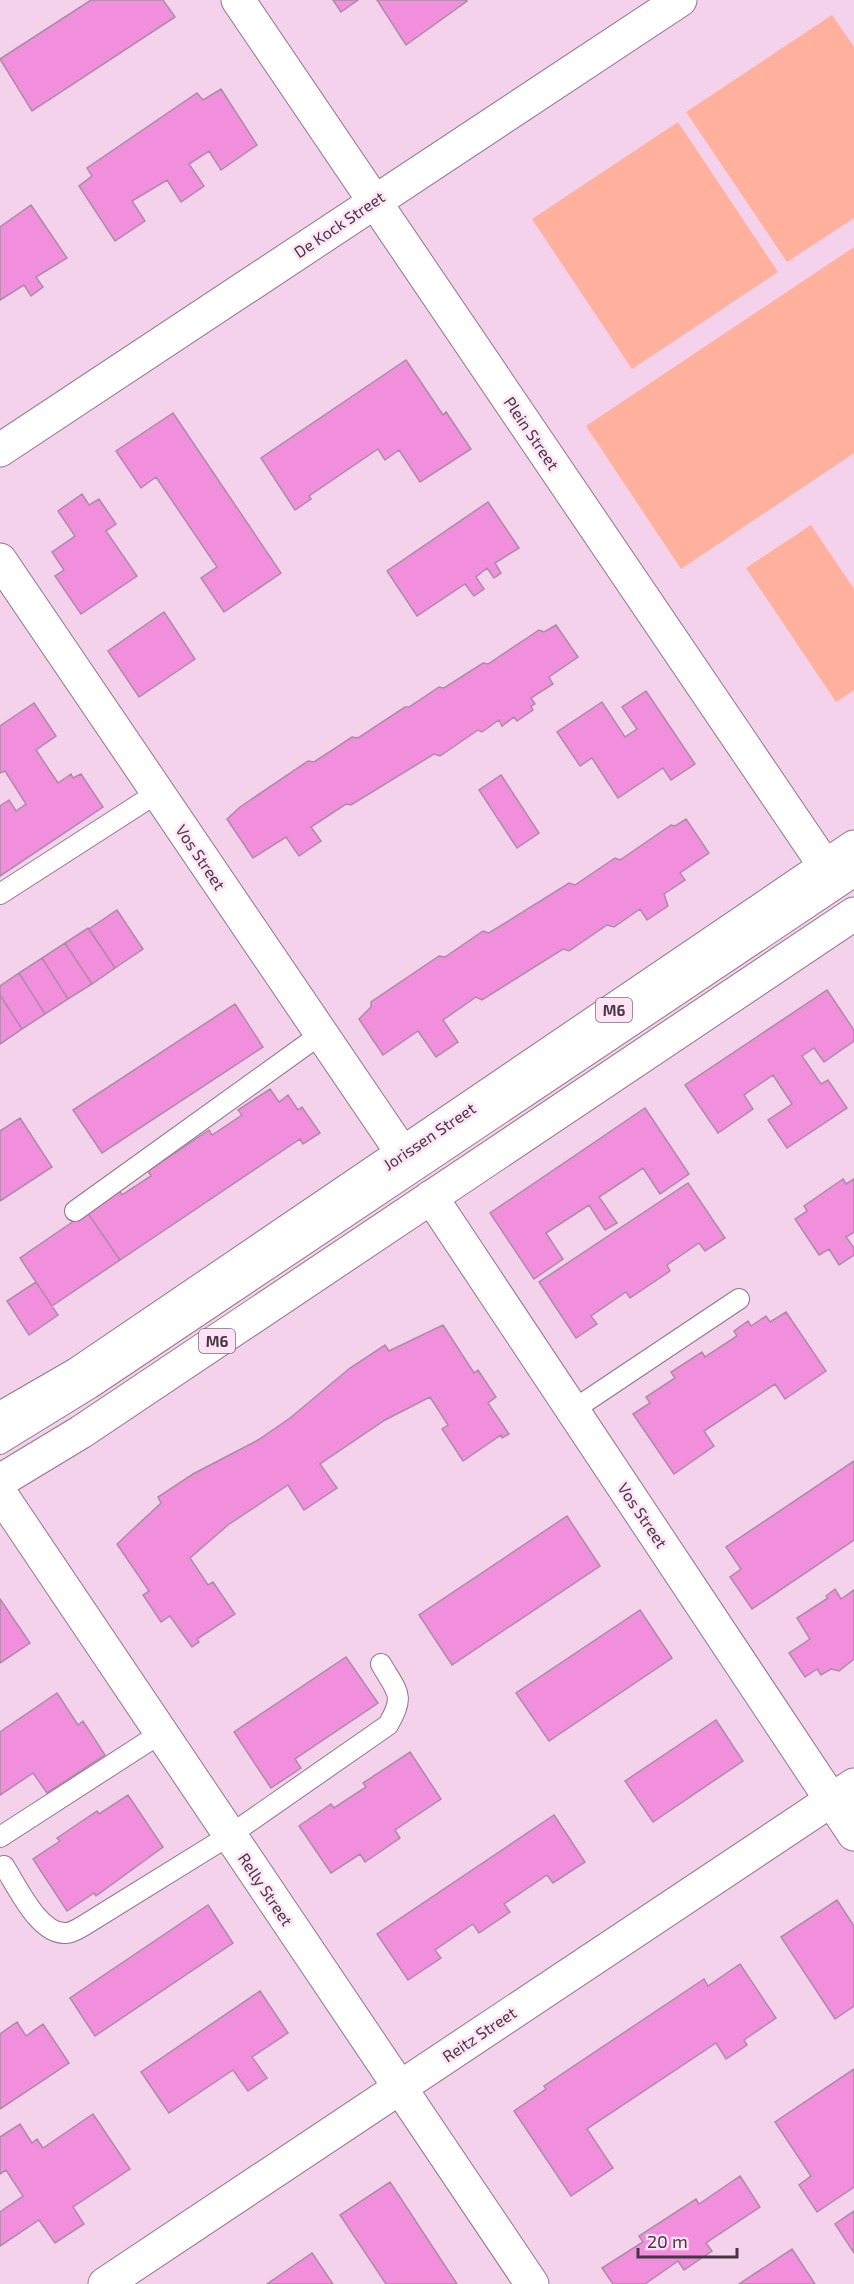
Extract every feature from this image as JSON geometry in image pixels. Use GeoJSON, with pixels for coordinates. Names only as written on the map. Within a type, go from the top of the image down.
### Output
{"type":"FeatureCollection","features":[{"type":"Feature","properties":{"kind":"street","name":"Plein Street"},"geometry":{"type":"LineString","coordinates":[[238,0],[839,871]]}},
{"type":"Feature","properties":{"kind":"street","name":"De Kock Street"},"geometry":{"type":"LineString","coordinates":[[0,450],[680,0]]}},
{"type":"Feature","properties":{"kind":"street","name":"Vos Street"},"geometry":{"type":"LineString","coordinates":[[0,560],[402,1154]]}},
{"type":"Feature","properties":{"kind":"street","name":"Jorissen Street"},"geometry":{"type":"LineString","coordinates":[[0,1419],[78,1374],[402,1154],[839,871],[854,847]]}},
{"type":"Feature","properties":{"kind":"street","name":"M6"},"geometry":{"type":"LineString","coordinates":[[0,1481],[81,1432],[854,915]]}},
{"type":"Feature","properties":{"kind":"street","name":"Vos Street"},"geometry":{"type":"LineString","coordinates":[[431,1197],[573,1410],[843,1792],[854,1834]]}},
{"type":"Feature","properties":{"kind":"street","name":"Relly Street"},"geometry":{"type":"LineString","coordinates":[[0,1493],[532,2284]]}},
{"type":"Feature","properties":{"kind":"street","name":"Reitz Street"},"geometry":{"type":"LineString","coordinates":[[105,2284],[843,1792]]}},
{"type":"Feature","properties":{"kind":"lane"},"geometry":{"type":"LineString","coordinates":[[0,894],[158,793]]}},
{"type":"Feature","properties":{"kind":"lane","name":"Jorissen Street"},"geometry":{"type":"LineString","coordinates":[[0,1444],[91,1388],[839,871]]}},
{"type":"Feature","properties":{"kind":"lane","name":"Jorissen Street"},"geometry":{"type":"LineString","coordinates":[[0,1455],[97,1396],[854,888]]}},
{"type":"Feature","properties":{"kind":"lane"},"geometry":{"type":"LineString","coordinates":[[75,1211],[321,1034]]}},
{"type":"Feature","properties":{"kind":"lane"},"geometry":{"type":"LineString","coordinates":[[573,1410],[739,1299]]}},
{"type":"Feature","properties":{"kind":"lane"},"geometry":{"type":"LineString","coordinates":[[4,1866],[43,1925],[54,1932],[68,1934],[230,1835],[388,1725],[399,1706],[398,1694],[381,1664]]}},
{"type":"Feature","properties":{"kind":"lane"},"geometry":{"type":"LineString","coordinates":[[0,1837],[161,1733]]}},
{"type":"Feature","properties":{"kind":"shaded area"},"geometry":{"type":"Polygon","coordinates":[[[832,15],[854,47],[854,218],[787,262],[686,112],[832,15]]]}},
{"type":"Feature","properties":{"kind":"shaded area"},"geometry":{"type":"Polygon","coordinates":[[[678,122],[778,272],[632,369],[532,219],[678,122]]]}},
{"type":"Feature","properties":{"kind":"shaded area"},"geometry":{"type":"Polygon","coordinates":[[[854,247],[854,453],[681,569],[586,426],[854,247]]]}},
{"type":"Feature","properties":{"kind":"shaded area"},"geometry":{"type":"Polygon","coordinates":[[[811,525],[854,589],[854,690],[836,702],[746,568],[811,525]]]}},
{"type":"Feature","properties":{"kind":"building"},"geometry":{"type":"Polygon","coordinates":[[[91,0],[163,0],[175,17],[32,111],[0,59],[91,0]]]}},
{"type":"Feature","properties":{"kind":"building"},"geometry":{"type":"Polygon","coordinates":[[[333,0],[358,0],[341,12],[333,0]]]}},
{"type":"Feature","properties":{"kind":"building"},"geometry":{"type":"Polygon","coordinates":[[[377,0],[467,0],[467,1],[406,45],[377,0]]]}},
{"type":"Feature","properties":{"kind":"building"},"geometry":{"type":"Polygon","coordinates":[[[221,89],[257,145],[221,170],[209,151],[189,164],[204,186],[181,202],[167,180],[132,201],[145,221],[115,241],[79,186],[92,176],[87,168],[197,93],[203,100],[221,89]]]}},
{"type":"Feature","properties":{"kind":"building"},"geometry":{"type":"Polygon","coordinates":[[[31,205],[67,258],[36,277],[43,287],[31,296],[24,285],[0,300],[0,227],[31,205]]]}},
{"type":"Feature","properties":{"kind":"building"},"geometry":{"type":"Polygon","coordinates":[[[406,360],[443,415],[446,412],[471,449],[420,482],[399,450],[385,460],[378,449],[309,496],[311,499],[295,510],[261,458],[406,360]]]}},
{"type":"Feature","properties":{"kind":"building"},"geometry":{"type":"Polygon","coordinates":[[[173,413],[281,573],[224,612],[201,578],[217,567],[156,477],[141,488],[116,451],[173,413]]]}},
{"type":"Feature","properties":{"kind":"building"},"geometry":{"type":"Polygon","coordinates":[[[82,494],[89,505],[99,499],[116,524],[106,531],[137,576],[81,614],[55,576],[64,570],[52,552],[75,536],[58,511],[82,494]]]}},
{"type":"Feature","properties":{"kind":"building"},"geometry":{"type":"Polygon","coordinates":[[[488,502],[519,548],[495,563],[501,573],[494,578],[487,568],[476,577],[484,589],[474,596],[465,584],[417,616],[387,571],[488,502]]]}},
{"type":"Feature","properties":{"kind":"building"},"geometry":{"type":"Polygon","coordinates":[[[164,612],[195,659],[139,697],[108,651],[164,612]]]}},
{"type":"Feature","properties":{"kind":"building"},"geometry":{"type":"Polygon","coordinates":[[[556,625],[578,657],[549,677],[553,684],[531,698],[535,704],[531,706],[533,710],[517,721],[514,717],[502,726],[499,720],[482,732],[478,730],[440,756],[434,754],[351,805],[346,804],[311,827],[321,841],[299,856],[286,837],[253,858],[227,819],[240,807],[308,761],[314,762],[352,737],[358,738],[439,687],[444,688],[483,663],[488,664],[539,630],[544,632],[556,625]]]}},
{"type":"Feature","properties":{"kind":"building"},"geometry":{"type":"Polygon","coordinates":[[[646,691],[695,764],[671,780],[663,768],[618,798],[592,758],[580,766],[557,732],[602,702],[625,737],[637,729],[622,707],[646,691]]]}},
{"type":"Feature","properties":{"kind":"building"},"geometry":{"type":"Polygon","coordinates":[[[34,703],[56,736],[36,750],[58,783],[71,774],[73,778],[81,774],[103,807],[0,876],[0,806],[9,800],[16,811],[26,804],[5,771],[0,773],[0,726],[34,703]]]}},
{"type":"Feature","properties":{"kind":"building"},"geometry":{"type":"Polygon","coordinates":[[[501,775],[539,833],[517,848],[479,790],[501,775]]]}},
{"type":"Feature","properties":{"kind":"building"},"geometry":{"type":"Polygon","coordinates":[[[686,819],[709,853],[680,873],[685,880],[664,894],[668,906],[647,920],[640,909],[614,927],[607,925],[569,951],[563,949],[482,1000],[476,997],[443,1020],[458,1042],[436,1057],[418,1031],[383,1055],[359,1019],[371,1007],[371,1002],[439,956],[445,957],[483,931],[489,933],[569,883],[575,885],[615,858],[620,860],[671,825],[675,826],[686,819]]]}},
{"type":"Feature","properties":{"kind":"building"},"geometry":{"type":"Polygon","coordinates":[[[117,910],[143,949],[115,968],[89,929],[117,910]]]}},
{"type":"Feature","properties":{"kind":"building"},"geometry":{"type":"Polygon","coordinates":[[[88,928],[115,968],[92,984],[65,943],[88,928]]]}},
{"type":"Feature","properties":{"kind":"building"},"geometry":{"type":"Polygon","coordinates":[[[65,943],[92,984],[68,999],[42,958],[65,943]]]}},
{"type":"Feature","properties":{"kind":"building"},"geometry":{"type":"Polygon","coordinates":[[[42,958],[68,999],[45,1014],[19,973],[42,958]]]}},
{"type":"Feature","properties":{"kind":"building"},"geometry":{"type":"Polygon","coordinates":[[[19,973],[45,1014],[22,1029],[0,995],[0,986],[19,973]]]}},
{"type":"Feature","properties":{"kind":"building"},"geometry":{"type":"Polygon","coordinates":[[[827,990],[854,1030],[854,1041],[824,1062],[814,1048],[802,1056],[821,1084],[828,1080],[847,1108],[787,1148],[768,1120],[792,1104],[773,1075],[744,1095],[753,1109],[718,1133],[685,1085],[827,990]]]}},
{"type":"Feature","properties":{"kind":"building"},"geometry":{"type":"Polygon","coordinates":[[[0,995],[22,1029],[0,1044],[0,995]]]}},
{"type":"Feature","properties":{"kind":"building"},"geometry":{"type":"Polygon","coordinates":[[[235,1004],[263,1047],[102,1153],[73,1110],[235,1004]]]}},
{"type":"Feature","properties":{"kind":"building"},"geometry":{"type":"Polygon","coordinates":[[[270,1089],[279,1102],[288,1095],[298,1110],[302,1107],[320,1133],[303,1144],[300,1139],[120,1260],[87,1212],[119,1190],[122,1195],[151,1176],[148,1171],[209,1130],[212,1135],[242,1115],[238,1110],[270,1089]]]}},
{"type":"Feature","properties":{"kind":"building"},"geometry":{"type":"Polygon","coordinates":[[[645,1108],[689,1174],[660,1194],[643,1168],[599,1197],[617,1223],[605,1230],[589,1205],[546,1233],[563,1259],[534,1279],[490,1213],[645,1108]]]}},
{"type":"Feature","properties":{"kind":"building"},"geometry":{"type":"Polygon","coordinates":[[[20,1118],[52,1167],[0,1201],[0,1131],[20,1118]]]}},
{"type":"Feature","properties":{"kind":"building"},"geometry":{"type":"Polygon","coordinates":[[[843,1179],[846,1184],[854,1179],[854,1232],[846,1237],[854,1248],[854,1255],[839,1265],[829,1249],[819,1255],[795,1219],[807,1211],[804,1206],[843,1179]]]}},
{"type":"Feature","properties":{"kind":"building"},"geometry":{"type":"Polygon","coordinates":[[[688,1183],[725,1238],[705,1251],[699,1243],[667,1265],[670,1271],[630,1298],[626,1292],[591,1316],[597,1324],[576,1338],[539,1282],[688,1183]]]}},
{"type":"Feature","properties":{"kind":"building"},"geometry":{"type":"Polygon","coordinates":[[[87,1212],[120,1260],[52,1306],[20,1258],[87,1212]]]}},
{"type":"Feature","properties":{"kind":"building"},"geometry":{"type":"Polygon","coordinates":[[[36,1282],[58,1315],[29,1335],[7,1301],[36,1282]]]}},
{"type":"Feature","properties":{"kind":"building"},"geometry":{"type":"Polygon","coordinates":[[[786,1312],[826,1371],[785,1399],[775,1384],[704,1431],[714,1446],[674,1474],[633,1414],[650,1403],[646,1397],[675,1378],[671,1372],[702,1352],[705,1357],[737,1336],[734,1331],[748,1321],[751,1326],[766,1316],[770,1322],[786,1312]]]}},
{"type":"Feature","properties":{"kind":"building"},"geometry":{"type":"Polygon","coordinates":[[[443,1325],[474,1373],[478,1370],[496,1397],[488,1403],[509,1434],[502,1438],[501,1435],[463,1461],[442,1429],[448,1425],[430,1397],[385,1420],[320,1464],[337,1488],[304,1510],[288,1485],[228,1525],[190,1558],[208,1585],[213,1582],[235,1614],[197,1639],[199,1642],[192,1647],[170,1616],[161,1622],[143,1595],[149,1591],[117,1544],[161,1503],[158,1497],[193,1474],[258,1440],[290,1418],[350,1368],[385,1345],[389,1351],[443,1325]]]}},
{"type":"Feature","properties":{"kind":"building"},"geometry":{"type":"Polygon","coordinates":[[[854,1461],[854,1540],[752,1609],[730,1577],[741,1569],[726,1547],[854,1461]]]}},
{"type":"Feature","properties":{"kind":"building"},"geometry":{"type":"Polygon","coordinates":[[[567,1516],[600,1566],[452,1665],[419,1615],[567,1516]]]}},
{"type":"Feature","properties":{"kind":"building"},"geometry":{"type":"Polygon","coordinates":[[[835,1589],[841,1599],[854,1590],[854,1659],[839,1671],[831,1669],[821,1675],[817,1669],[805,1677],[789,1653],[810,1639],[797,1618],[828,1598],[826,1596],[835,1589]]]}},
{"type":"Feature","properties":{"kind":"building"},"geometry":{"type":"Polygon","coordinates":[[[0,1599],[30,1643],[0,1663],[0,1599]]]}},
{"type":"Feature","properties":{"kind":"building"},"geometry":{"type":"Polygon","coordinates":[[[640,1610],[672,1658],[549,1741],[516,1693],[640,1610]]]}},
{"type":"Feature","properties":{"kind":"building"},"geometry":{"type":"Polygon","coordinates":[[[346,1657],[378,1703],[295,1759],[301,1768],[271,1788],[234,1732],[346,1657]]]}},
{"type":"Feature","properties":{"kind":"building"},"geometry":{"type":"Polygon","coordinates":[[[57,1693],[78,1725],[83,1721],[105,1755],[47,1793],[33,1773],[0,1795],[0,1732],[57,1693]]]}},
{"type":"Feature","properties":{"kind":"building"},"geometry":{"type":"Polygon","coordinates":[[[716,1720],[743,1761],[653,1822],[625,1781],[716,1720]]]}},
{"type":"Feature","properties":{"kind":"building"},"geometry":{"type":"Polygon","coordinates":[[[410,1752],[441,1799],[395,1830],[400,1838],[365,1862],[360,1854],[331,1873],[299,1826],[331,1804],[334,1808],[366,1787],[363,1783],[410,1752]]]}},
{"type":"Feature","properties":{"kind":"building"},"geometry":{"type":"Polygon","coordinates":[[[128,1795],[163,1847],[96,1896],[94,1893],[67,1911],[33,1859],[60,1841],[57,1838],[97,1811],[99,1814],[128,1795]]]}},
{"type":"Feature","properties":{"kind":"building"},"geometry":{"type":"Polygon","coordinates":[[[554,1815],[585,1862],[553,1883],[547,1875],[504,1904],[510,1912],[479,1933],[473,1924],[435,1950],[441,1958],[408,1980],[377,1934],[554,1815]]]}},
{"type":"Feature","properties":{"kind":"building"},"geometry":{"type":"Polygon","coordinates":[[[837,1900],[854,1926],[854,2006],[835,2019],[781,1937],[837,1900]]]}},
{"type":"Feature","properties":{"kind":"building"},"geometry":{"type":"Polygon","coordinates":[[[208,1905],[233,1943],[95,2036],[70,1998],[208,1905]]]}},
{"type":"Feature","properties":{"kind":"building"},"geometry":{"type":"Polygon","coordinates":[[[740,1964],[776,2018],[744,2040],[747,2045],[726,2059],[716,2043],[587,2129],[613,2168],[571,2196],[514,2111],[546,2089],[544,2086],[704,1979],[708,1986],[740,1964]]]}},
{"type":"Feature","properties":{"kind":"building"},"geometry":{"type":"Polygon","coordinates":[[[260,1991],[288,2033],[252,2057],[267,2078],[248,2091],[233,2070],[169,2113],[141,2072],[260,1991]]]}},
{"type":"Feature","properties":{"kind":"building"},"geometry":{"type":"Polygon","coordinates":[[[17,2022],[26,2036],[43,2024],[69,2063],[0,2109],[0,2034],[17,2022]]]}},
{"type":"Feature","properties":{"kind":"building"},"geometry":{"type":"Polygon","coordinates":[[[854,2069],[854,2187],[817,2212],[799,2185],[811,2176],[775,2122],[854,2069]]]}},
{"type":"Feature","properties":{"kind":"building"},"geometry":{"type":"Polygon","coordinates":[[[93,2114],[130,2169],[73,2207],[84,2224],[55,2243],[39,2220],[0,2246],[0,2212],[23,2196],[6,2170],[0,2174],[0,2137],[20,2124],[32,2143],[37,2139],[43,2148],[93,2114]]]}},
{"type":"Feature","properties":{"kind":"building"},"geometry":{"type":"Polygon","coordinates":[[[740,2176],[760,2207],[706,2243],[712,2251],[684,2270],[678,2261],[645,2284],[613,2284],[602,2268],[643,2242],[639,2236],[696,2199],[699,2204],[740,2176]]]}},
{"type":"Feature","properties":{"kind":"building"},"geometry":{"type":"Polygon","coordinates":[[[390,2182],[457,2284],[386,2284],[340,2215],[390,2182]]]}},
{"type":"Feature","properties":{"kind":"building"},"geometry":{"type":"Polygon","coordinates":[[[854,2211],[854,2253],[835,2224],[854,2211]]]}},
{"type":"Feature","properties":{"kind":"building"},"geometry":{"type":"Polygon","coordinates":[[[792,2249],[815,2284],[739,2284],[792,2249]]]}},
{"type":"Feature","properties":{"kind":"building"},"geometry":{"type":"Polygon","coordinates":[[[312,2253],[333,2284],[267,2284],[312,2253]]]}}]}
